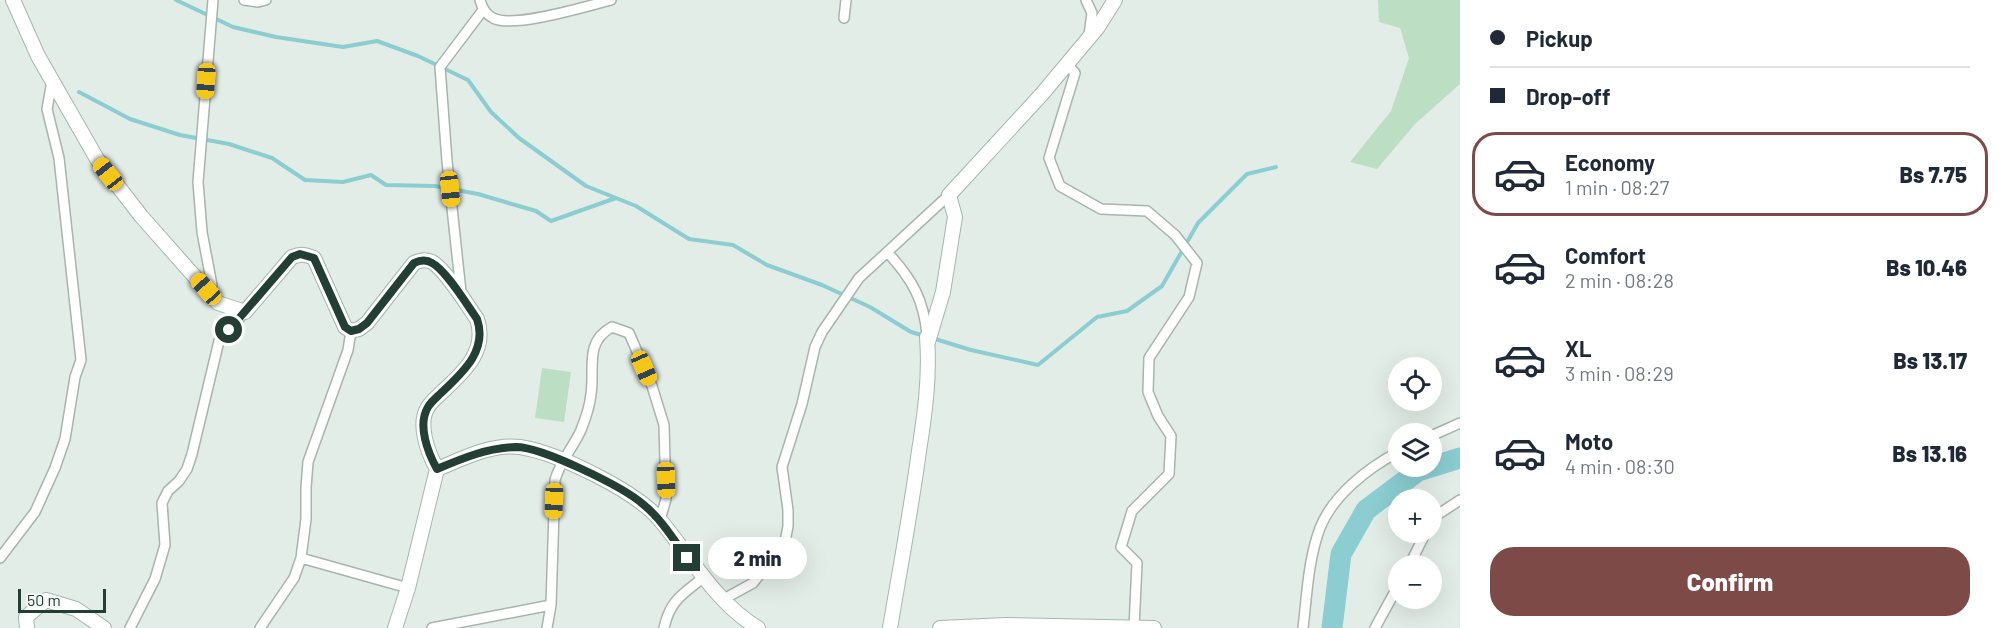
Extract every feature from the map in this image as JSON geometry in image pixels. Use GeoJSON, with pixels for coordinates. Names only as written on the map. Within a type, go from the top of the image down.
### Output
{"type":"FeatureCollection","features":[{"type":"Feature","properties":{"kind":"street"},"geometry":{"type":"LineString","coordinates":[[13,0],[52,81],[97,159],[141,216],[218,303],[245,312]]}},
{"type":"Feature","properties":{"kind":"street"},"geometry":{"type":"LineString","coordinates":[[209,293],[212,285],[202,232],[198,182],[213,0]]}},
{"type":"Feature","properties":{"kind":"street"},"geometry":{"type":"LineString","coordinates":[[244,0],[258,2],[266,0]]}},
{"type":"Feature","properties":{"kind":"street"},"geometry":{"type":"LineString","coordinates":[[480,0],[483,10],[493,18],[504,22],[523,20],[580,4],[611,0]]}},
{"type":"Feature","properties":{"kind":"street"},"geometry":{"type":"LineString","coordinates":[[844,18],[846,0]]}},
{"type":"Feature","properties":{"kind":"street"},"geometry":{"type":"LineString","coordinates":[[1086,0],[1092,14],[1088,38]]}},
{"type":"Feature","properties":{"kind":"street"},"geometry":{"type":"LineString","coordinates":[[724,599],[753,583],[785,542],[788,510],[782,467],[802,404],[814,347],[859,278],[949,195],[1067,64],[1112,8],[1115,0]]}},
{"type":"Feature","properties":{"kind":"street"},"geometry":{"type":"LineString","coordinates":[[461,297],[440,67],[483,10]]}},
{"type":"Feature","properties":{"kind":"street"},"geometry":{"type":"LineString","coordinates":[[1067,64],[1075,73],[1049,158],[1060,186],[1101,209],[1147,211],[1175,235],[1197,262],[1190,297],[1149,358],[1148,392],[1158,416],[1171,436],[1169,474],[1132,511],[1121,547],[1137,563],[1134,628]]}},
{"type":"Feature","properties":{"kind":"street"},"geometry":{"type":"LineString","coordinates":[[0,558],[36,512],[55,468],[65,439],[75,376],[81,360],[58,158],[47,109],[52,81]]}},
{"type":"Feature","properties":{"kind":"street"},"geometry":{"type":"LineString","coordinates":[[927,340],[943,292],[955,217],[949,195]]}},
{"type":"Feature","properties":{"kind":"street"},"geometry":{"type":"LineString","coordinates":[[888,253],[902,268],[919,294],[925,315],[930,362],[916,472],[890,628]]}},
{"type":"Feature","properties":{"kind":"street"},"geometry":{"type":"LineString","coordinates":[[130,628],[156,579],[165,546],[162,503],[168,491],[187,469],[219,341],[292,257],[300,254],[314,258],[345,327],[351,331],[367,323],[414,263],[422,260],[432,262],[442,271],[477,319],[479,326],[480,342],[474,359],[464,372],[428,406],[424,418],[425,436],[437,469],[408,588],[395,628]]}},
{"type":"Feature","properties":{"kind":"street"},"geometry":{"type":"LineString","coordinates":[[547,628],[551,605],[555,480],[562,459],[581,430],[584,421],[591,395],[592,354],[600,333],[612,327],[629,333],[652,386],[664,425],[666,499],[660,520]]}},
{"type":"Feature","properties":{"kind":"street"},"geometry":{"type":"LineString","coordinates":[[260,628],[294,578],[301,558],[306,519],[308,462],[348,350],[351,331]]}},
{"type":"Feature","properties":{"kind":"street"},"geometry":{"type":"LineString","coordinates":[[1442,431],[1460,423]]}},
{"type":"Feature","properties":{"kind":"street"},"geometry":{"type":"LineString","coordinates":[[437,469],[493,449],[519,447],[562,459],[643,503],[660,520],[687,558],[724,599],[743,619],[758,628]]}},
{"type":"Feature","properties":{"kind":"street"},"geometry":{"type":"LineString","coordinates":[[1303,628],[1310,570],[1321,527],[1336,502],[1376,466],[1388,458]]}},
{"type":"Feature","properties":{"kind":"street"},"geometry":{"type":"LineString","coordinates":[[1442,512],[1460,500]]}},
{"type":"Feature","properties":{"kind":"street"},"geometry":{"type":"LineString","coordinates":[[301,558],[408,588]]}},
{"type":"Feature","properties":{"kind":"street"},"geometry":{"type":"LineString","coordinates":[[664,628],[673,602],[704,577]]}},
{"type":"Feature","properties":{"kind":"street"},"geometry":{"type":"LineString","coordinates":[[27,628],[26,617],[46,600],[76,609],[104,628]]}},
{"type":"Feature","properties":{"kind":"street"},"geometry":{"type":"LineString","coordinates":[[1375,628],[1388,604]]}},
{"type":"Feature","properties":{"kind":"street"},"geometry":{"type":"LineString","coordinates":[[432,628],[551,605]]}},
{"type":"Feature","properties":{"kind":"street"},"geometry":{"type":"LineString","coordinates":[[940,628],[1006,626],[1154,628]]}},
{"type":"Feature","properties":{"kind":"green space"},"geometry":{"type":"Polygon","coordinates":[[[1378,0],[1460,0],[1460,84],[1415,124],[1377,169],[1350,162],[1391,111],[1409,58],[1400,28],[1379,22],[1378,0]]]}},
{"type":"Feature","properties":{"kind":"green space"},"geometry":{"type":"Polygon","coordinates":[[[542,368],[571,372],[564,422],[535,418],[542,368]]]}},
{"type":"Feature","properties":{"kind":"waterway"},"geometry":{"type":"LineString","coordinates":[[176,0],[233,27],[276,37],[343,47],[377,41],[418,56],[468,80],[491,112],[519,138],[586,186],[636,206],[689,239],[733,245],[767,265],[822,285],[870,307],[911,332],[925,336]]}},
{"type":"Feature","properties":{"kind":"waterway"},"geometry":{"type":"LineString","coordinates":[[79,92],[130,119],[180,135],[229,144],[272,158],[305,180],[343,182],[371,175],[386,185],[435,186],[478,194],[536,211],[551,221],[616,198]]}},
{"type":"Feature","properties":{"kind":"waterway"},"geometry":{"type":"LineString","coordinates":[[932,338],[971,350],[1038,365],[1097,317],[1127,311],[1162,286],[1198,223],[1247,174],[1276,167]]}},
{"type":"Feature","properties":{"kind":"waterway"},"geometry":{"type":"LineString","coordinates":[[1332,628],[1341,554],[1366,510],[1418,471],[1460,458]]}},
{"type":"Feature","properties":{"kind":"route"},"geometry":{"type":"LineString","coordinates":[[229,330],[292,257],[300,254],[314,258],[345,327],[351,331],[359,329],[373,317],[414,263],[422,260],[432,262],[442,271],[477,319],[480,342],[474,359],[464,372],[428,406],[424,418],[425,436],[437,469],[493,449],[519,447],[562,459],[643,503],[660,520],[687,558]]}}]}
